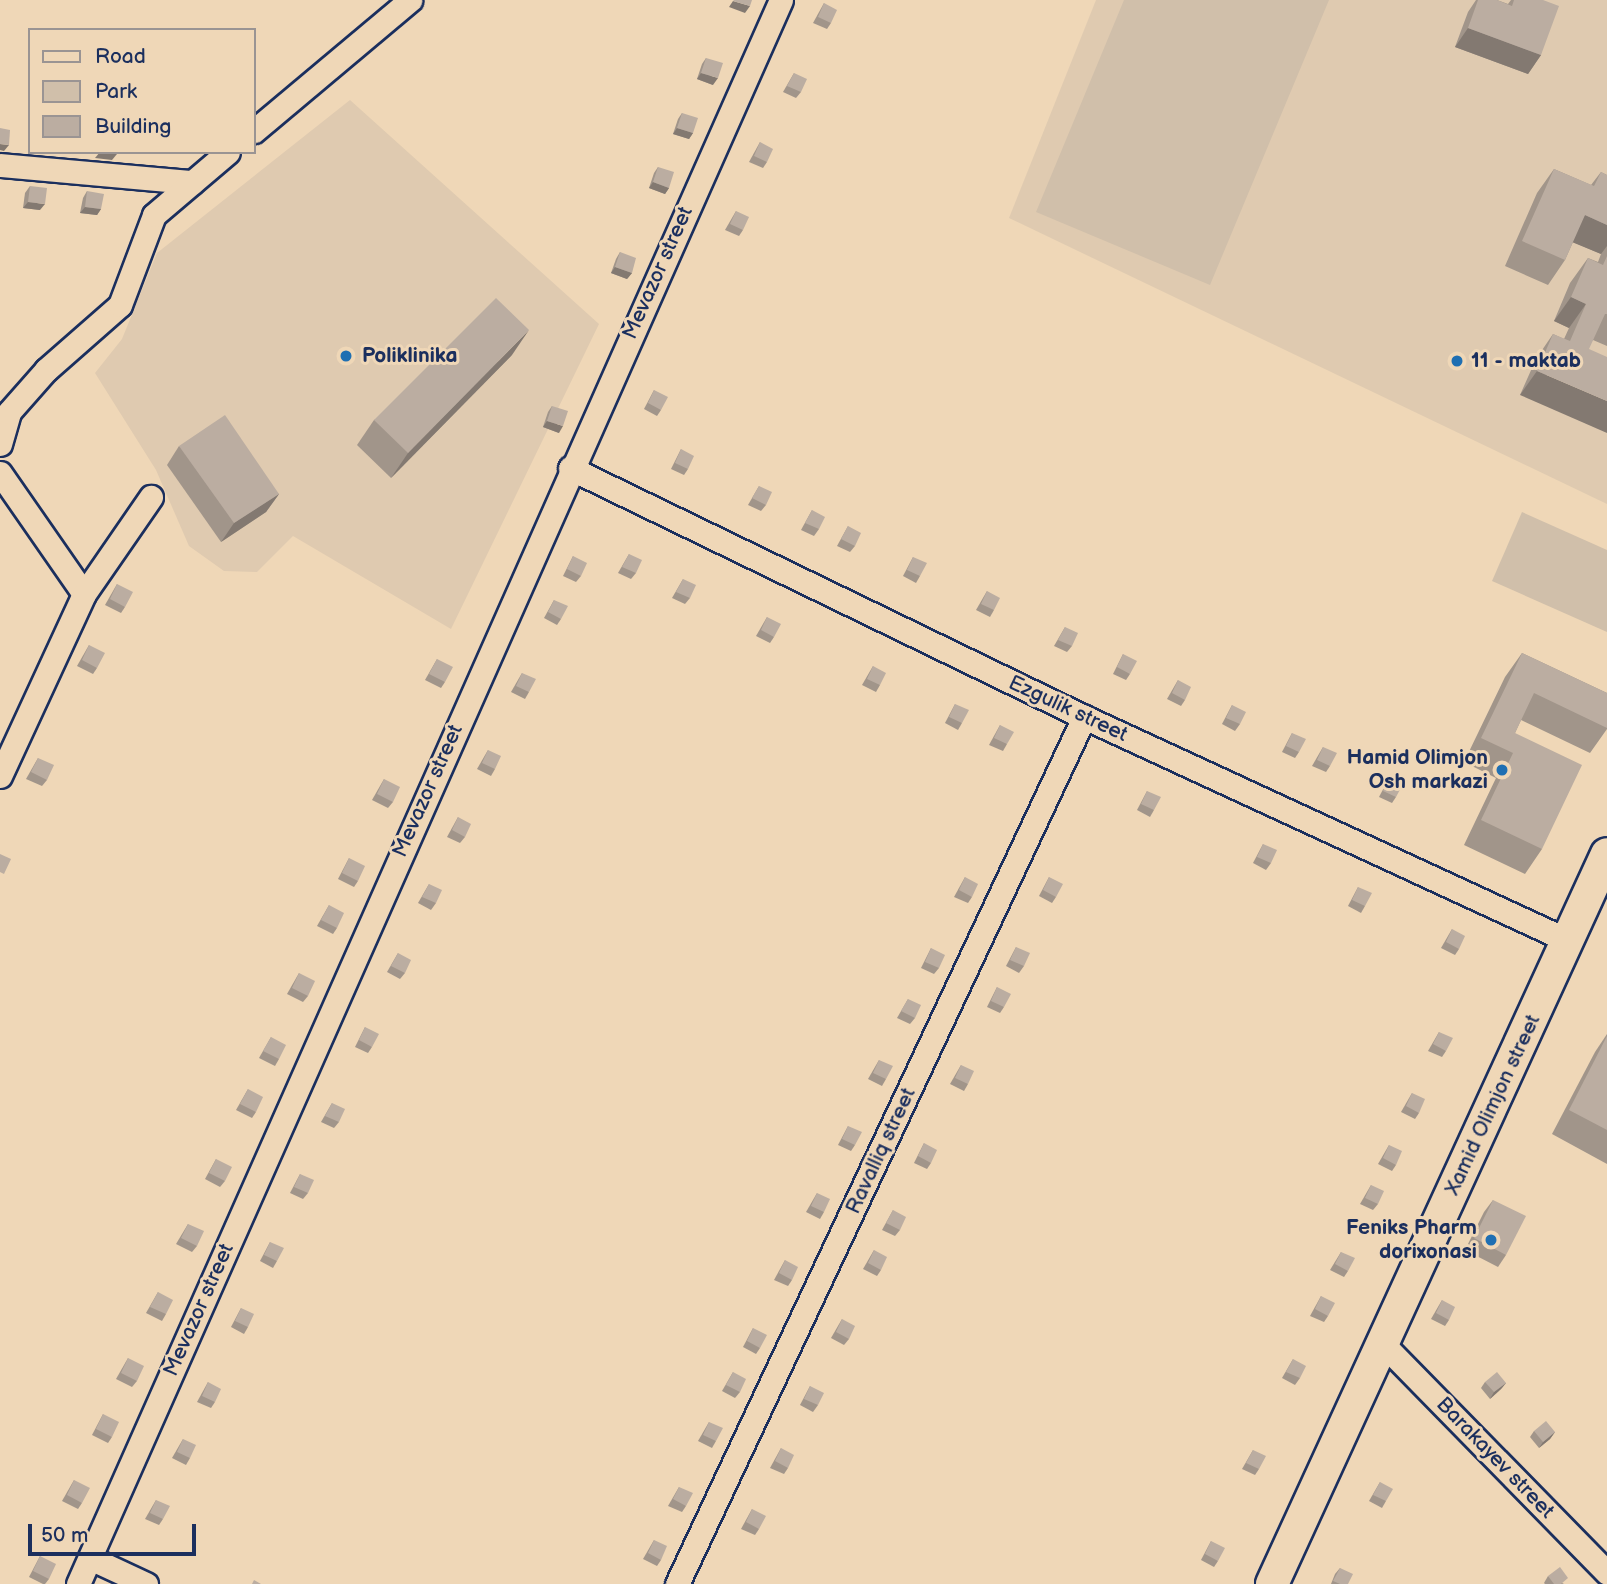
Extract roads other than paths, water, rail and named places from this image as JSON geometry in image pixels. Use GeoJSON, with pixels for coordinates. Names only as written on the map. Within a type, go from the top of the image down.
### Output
{"type":"FeatureCollection","features":[{"type":"Feature","properties":{"kind":"main road","name":"Xamid Olimjon street"},"geometry":{"type":"LineString","coordinates":[[1272,1584],[1607,854]]}},
{"type":"Feature","properties":{"kind":"street"},"geometry":{"type":"LineString","coordinates":[[256,129],[410,0]]}},
{"type":"Feature","properties":{"kind":"street","name":"Mevazor street"},"geometry":{"type":"LineString","coordinates":[[78,1584],[570,468],[781,0]]}},
{"type":"Feature","properties":{"kind":"street"},"geometry":{"type":"LineString","coordinates":[[0,444],[17,404],[120,305],[154,215],[226,154]]}},
{"type":"Feature","properties":{"kind":"street"},"geometry":{"type":"LineString","coordinates":[[0,165],[192,182]]}},
{"type":"Feature","properties":{"kind":"street","name":"Ezgulik street"},"geometry":{"type":"LineString","coordinates":[[570,468],[1084,718],[1569,941]]}},
{"type":"Feature","properties":{"kind":"street"},"geometry":{"type":"LineString","coordinates":[[0,473],[84,594]]}},
{"type":"Feature","properties":{"kind":"street"},"geometry":{"type":"LineString","coordinates":[[0,776],[84,594],[151,497]]}},
{"type":"Feature","properties":{"kind":"street","name":"Ravalliq street"},"geometry":{"type":"LineString","coordinates":[[677,1584],[1084,718]]}},
{"type":"Feature","properties":{"kind":"street","name":"Barakayev street"},"geometry":{"type":"LineString","coordinates":[[1383,1344],[1607,1573]]}},
{"type":"Feature","properties":{"kind":"street"},"geometry":{"type":"LineString","coordinates":[[90,1558],[146,1584]]}},
{"type":"Feature","properties":{"kind":"place","name":"Poliklinika"},"geometry":{"type":"Point","coordinates":[346,356]}},
{"type":"Feature","properties":{"kind":"place","name":"11 - maktab"},"geometry":{"type":"Point","coordinates":[1457,361]}},
{"type":"Feature","properties":{"kind":"place","name":"Hamid Olimjon Osh markazi"},"geometry":{"type":"Point","coordinates":[1502,770]}},
{"type":"Feature","properties":{"kind":"place","name":"Feniks Pharm dorixonasi"},"geometry":{"type":"Point","coordinates":[1491,1240]}}]}
